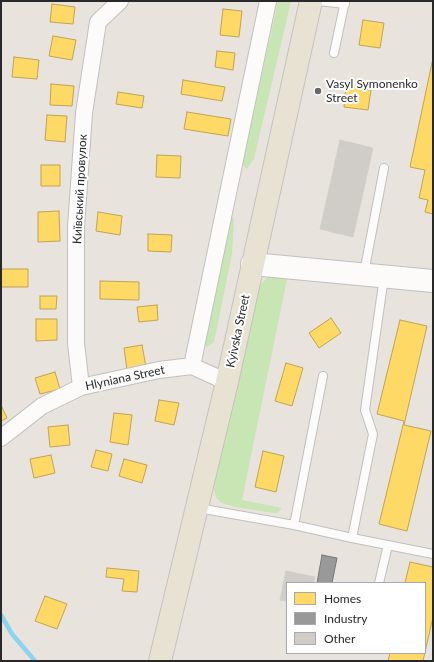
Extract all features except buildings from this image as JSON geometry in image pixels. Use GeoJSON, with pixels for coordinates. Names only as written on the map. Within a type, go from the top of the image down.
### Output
{"type":"FeatureCollection","features":[{"type":"Feature","properties":{"kind":"main road","name":"Kyivska Street"},"geometry":{"type":"LineString","coordinates":[[160,661],[227,382],[311,1]]}},
{"type":"Feature","properties":{"kind":"street","name":"Київський провулок"},"geometry":{"type":"LineString","coordinates":[[81,387],[76,343],[76,227],[84,113],[98,22],[120,1]]}},
{"type":"Feature","properties":{"kind":"street"},"geometry":{"type":"LineString","coordinates":[[227,382],[192,366],[268,1]]}},
{"type":"Feature","properties":{"kind":"street"},"geometry":{"type":"LineString","coordinates":[[252,264],[433,281]]}},
{"type":"Feature","properties":{"kind":"street","name":"Hlyniana Street"},"geometry":{"type":"LineString","coordinates":[[1,438],[42,406],[81,387],[160,370],[192,366]]}},
{"type":"Feature","properties":{"kind":"lane"},"geometry":{"type":"LineString","coordinates":[[319,1],[345,3],[334,53]]}},
{"type":"Feature","properties":{"kind":"lane"},"geometry":{"type":"LineString","coordinates":[[352,538],[373,434],[365,410],[374,275],[384,168]]}},
{"type":"Feature","properties":{"kind":"lane"},"geometry":{"type":"LineString","coordinates":[[294,525],[323,376]]}},
{"type":"Feature","properties":{"kind":"lane"},"geometry":{"type":"LineString","coordinates":[[197,508],[294,525],[388,546],[433,554]]}},
{"type":"Feature","properties":{"kind":"lane"},"geometry":{"type":"LineString","coordinates":[[379,582],[388,546]]}},
{"type":"Feature","properties":{"kind":"green space"},"geometry":{"type":"Polygon","coordinates":[[[278,1],[291,1],[254,159],[247,169],[242,165],[278,1]]]}},
{"type":"Feature","properties":{"kind":"green space"},"geometry":{"type":"Polygon","coordinates":[[[231,215],[234,220],[232,254],[214,342],[207,347],[203,342],[231,215]]]}},
{"type":"Feature","properties":{"kind":"green space"},"geometry":{"type":"Polygon","coordinates":[[[271,273],[278,274],[287,279],[242,500],[282,508],[277,513],[235,507],[222,503],[216,498],[214,490],[217,470],[258,288],[271,273]]]}},
{"type":"Feature","properties":{"kind":"waterway"},"geometry":{"type":"LineString","coordinates":[[1,615],[12,634],[35,661]]}},
{"type":"Feature","properties":{"kind":"place","name":"Vasyl Symonenko Street"},"geometry":{"type":"Point","coordinates":[318,91]}}]}
